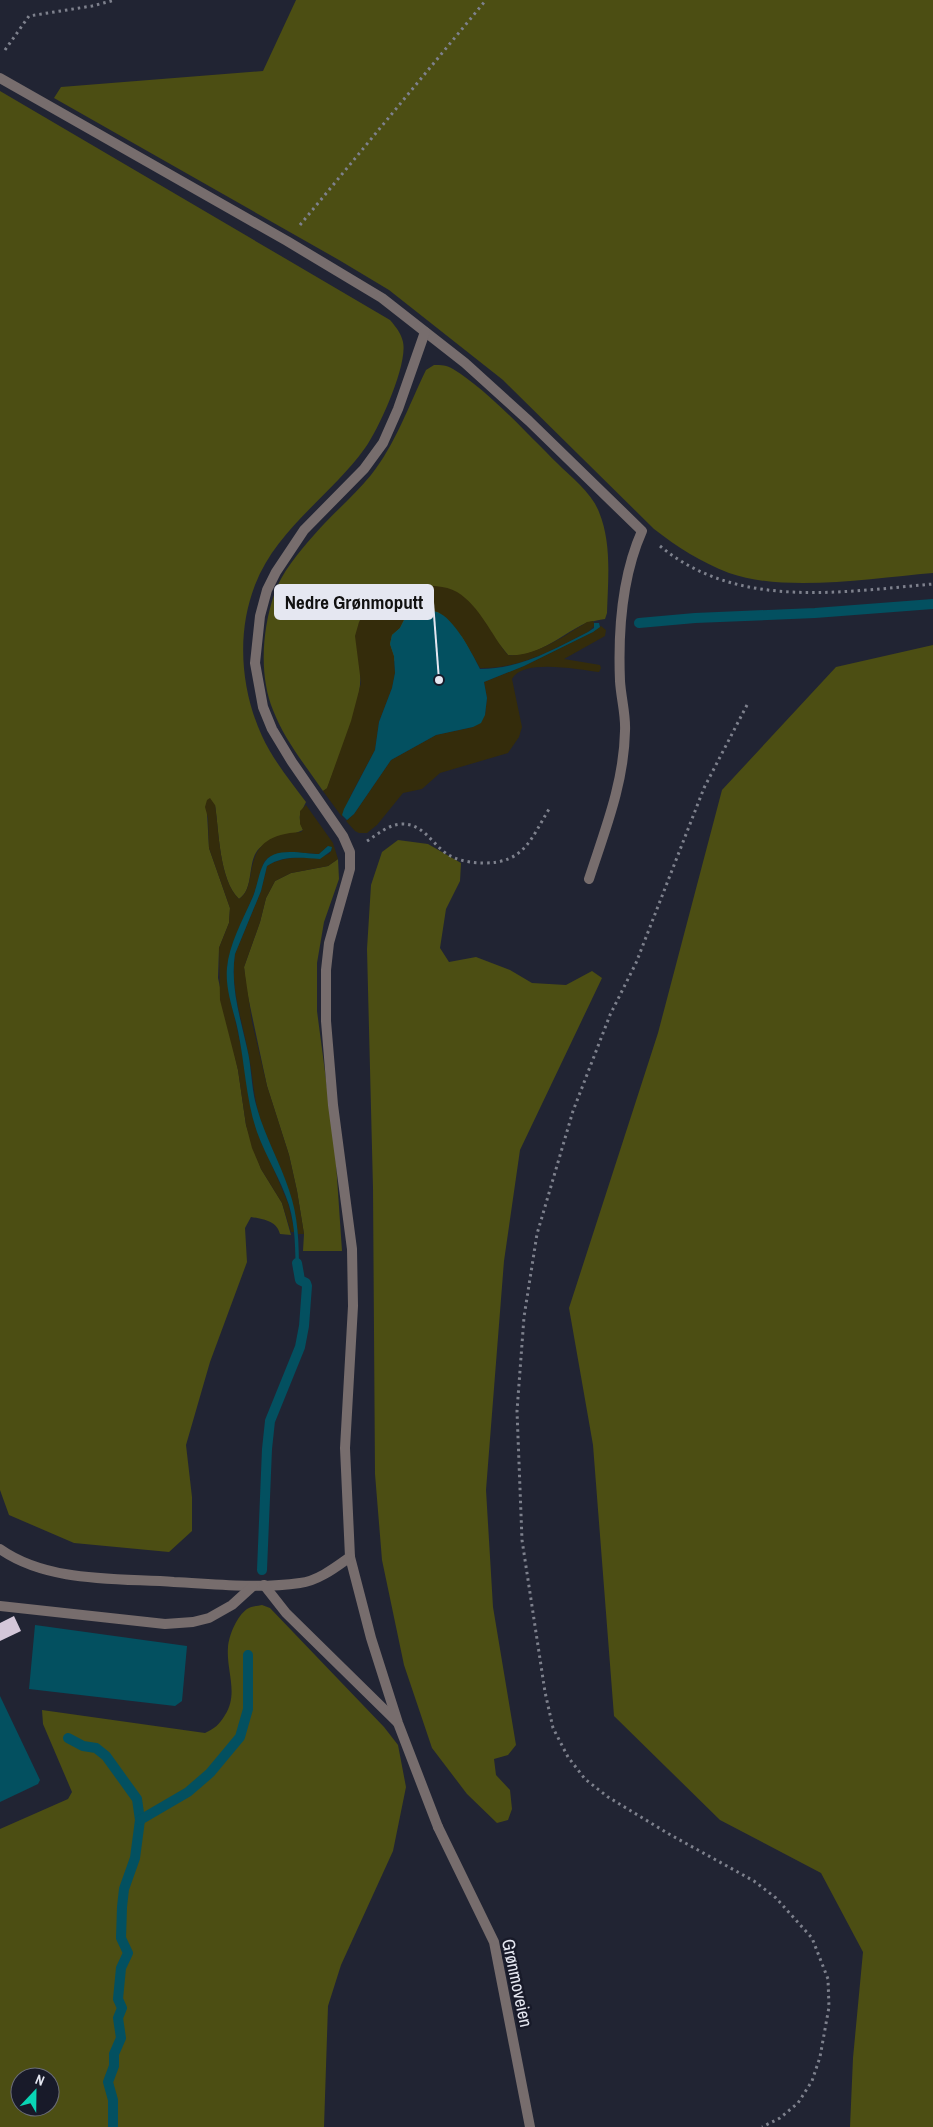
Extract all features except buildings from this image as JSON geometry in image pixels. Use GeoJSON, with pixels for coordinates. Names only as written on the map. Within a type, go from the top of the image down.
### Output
{"type":"FeatureCollection","features":[{"type":"Feature","properties":{"kind":"street"},"geometry":{"type":"LineString","coordinates":[[0,78],[287,241],[382,298],[465,363],[529,421],[642,531],[632,553],[622,612],[620,681],[626,730],[618,794],[589,879]]}},
{"type":"Feature","properties":{"kind":"street"},"geometry":{"type":"LineString","coordinates":[[350,852],[343,836],[292,762],[272,729],[263,707],[257,681],[255,663],[257,632],[267,590],[288,552],[304,530],[364,469],[383,443],[398,410],[426,332]]}},
{"type":"Feature","properties":{"kind":"street","name":"Grønmoveien"},"geometry":{"type":"LineString","coordinates":[[350,852],[350,869],[329,943],[326,978],[326,1021],[333,1105],[352,1248],[353,1306],[345,1448],[350,1557],[398,1723],[438,1827],[494,1942],[530,2127]]}},
{"type":"Feature","properties":{"kind":"street"},"geometry":{"type":"LineString","coordinates":[[0,1548],[24,1562],[62,1573],[253,1586],[302,1583],[328,1572],[350,1557]]}},
{"type":"Feature","properties":{"kind":"street"},"geometry":{"type":"LineString","coordinates":[[264,1585],[286,1613],[398,1723]]}},
{"type":"Feature","properties":{"kind":"street"},"geometry":{"type":"LineString","coordinates":[[0,1606],[165,1624],[193,1622],[210,1618],[232,1605],[253,1586]]}},
{"type":"Feature","properties":{"kind":"path"},"geometry":{"type":"LineString","coordinates":[[5,50],[29,16],[92,6],[115,0]]}},
{"type":"Feature","properties":{"kind":"path"},"geometry":{"type":"LineString","coordinates":[[287,241],[486,0]]}},
{"type":"Feature","properties":{"kind":"path"},"geometry":{"type":"LineString","coordinates":[[642,531],[669,554],[684,562],[727,582],[757,590],[801,593],[835,592],[933,584]]}},
{"type":"Feature","properties":{"kind":"path"},"geometry":{"type":"LineString","coordinates":[[747,706],[704,788],[636,963],[610,1015],[573,1111],[537,1234],[524,1318],[517,1411],[522,1540],[545,1692],[553,1728],[568,1756],[585,1779],[608,1797],[669,1834],[754,1881],[776,1898],[812,1938],[828,1979],[829,2007],[820,2058],[812,2081],[798,2103],[780,2118],[762,2127]]}},
{"type":"Feature","properties":{"kind":"path"},"geometry":{"type":"LineString","coordinates":[[350,852],[389,827],[402,824],[419,827],[448,854],[471,863],[505,862],[514,857],[529,843],[549,809]]}},
{"type":"Feature","properties":{"kind":"shaded area"},"geometry":{"type":"Polygon","coordinates":[[[296,0],[933,0],[933,573],[830,582],[776,582],[752,579],[729,573],[699,559],[654,529],[503,380],[389,290],[54,98],[61,87],[263,71],[296,0]]]}},
{"type":"Feature","properties":{"kind":"shaded area"},"geometry":{"type":"Polygon","coordinates":[[[0,91],[390,320],[400,333],[403,342],[401,365],[397,380],[378,427],[365,448],[337,482],[277,546],[255,585],[245,623],[243,642],[244,662],[249,700],[262,736],[271,754],[306,802],[300,815],[303,830],[267,843],[257,851],[247,888],[239,899],[232,891],[227,880],[221,854],[215,805],[207,813],[209,848],[230,908],[229,923],[219,948],[218,978],[238,1070],[246,1125],[261,1169],[282,1203],[291,1235],[280,1234],[273,1223],[251,1217],[245,1228],[247,1262],[210,1362],[186,1445],[192,1497],[192,1531],[169,1552],[74,1543],[9,1515],[0,1490],[0,91]]]}},
{"type":"Feature","properties":{"kind":"shaded area"},"geometry":{"type":"Polygon","coordinates":[[[434,365],[451,368],[480,389],[581,486],[596,505],[603,524],[608,549],[607,613],[605,619],[586,623],[539,650],[529,653],[508,655],[500,645],[360,666],[360,681],[355,712],[327,789],[323,791],[295,752],[278,721],[269,697],[264,668],[264,653],[270,609],[281,579],[297,556],[380,463],[426,370],[434,365]]]}},
{"type":"Feature","properties":{"kind":"shaded area"},"geometry":{"type":"Polygon","coordinates":[[[933,645],[933,2127],[850,2127],[853,2058],[863,1952],[821,1873],[720,1820],[614,1716],[593,1445],[569,1308],[658,1033],[722,790],[836,667],[933,645]]]}},
{"type":"Feature","properties":{"kind":"shaded area"},"geometry":{"type":"Polygon","coordinates":[[[398,840],[428,844],[461,863],[460,881],[446,909],[440,948],[449,962],[476,957],[510,970],[532,983],[566,985],[592,971],[602,978],[520,1150],[504,1261],[486,1490],[493,1607],[516,1745],[508,1755],[494,1759],[496,1775],[510,1790],[512,1809],[508,1820],[497,1823],[467,1794],[432,1748],[404,1665],[382,1560],[375,1474],[373,1188],[367,949],[371,885],[382,852],[398,840]]]}},
{"type":"Feature","properties":{"kind":"shaded area"},"geometry":{"type":"Polygon","coordinates":[[[338,859],[339,879],[324,922],[317,963],[317,1011],[335,1148],[342,1251],[303,1251],[304,1234],[297,1191],[289,1155],[267,1086],[246,987],[244,967],[260,922],[266,898],[275,881],[291,873],[328,866],[338,859]]]}},
{"type":"Feature","properties":{"kind":"shaded area"},"geometry":{"type":"Polygon","coordinates":[[[262,1605],[270,1608],[384,1727],[398,1745],[406,1787],[393,1851],[341,1965],[328,2006],[324,2127],[0,2127],[0,1829],[68,1799],[72,1792],[43,1724],[42,1710],[205,1733],[219,1724],[229,1707],[232,1690],[228,1656],[230,1637],[240,1616],[252,1607],[262,1605]]]}},
{"type":"Feature","properties":{"kind":"sand"},"geometry":{"type":"Polygon","coordinates":[[[416,585],[447,588],[465,598],[479,613],[508,655],[528,653],[538,649],[587,622],[593,621],[595,625],[588,632],[536,657],[509,665],[480,668],[462,637],[438,612],[413,608],[408,612],[400,628],[392,635],[390,644],[394,656],[395,673],[392,688],[379,722],[375,750],[352,793],[342,817],[323,791],[327,788],[351,721],[361,683],[355,636],[359,622],[368,605],[387,591],[416,585]]]}},
{"type":"Feature","properties":{"kind":"sand"},"geometry":{"type":"Polygon","coordinates":[[[601,626],[606,630],[605,636],[564,659],[600,665],[599,672],[539,667],[518,673],[512,679],[522,727],[519,737],[508,753],[440,773],[422,789],[403,793],[377,825],[367,833],[355,831],[346,821],[354,814],[391,760],[436,735],[473,727],[485,715],[487,698],[484,682],[524,666],[593,632],[601,626]]]}},
{"type":"Feature","properties":{"kind":"sand"},"geometry":{"type":"Polygon","coordinates":[[[210,798],[215,805],[221,854],[227,880],[232,891],[239,899],[246,892],[253,861],[258,851],[266,842],[280,835],[301,832],[303,830],[300,824],[300,811],[306,805],[333,843],[338,859],[328,866],[291,873],[275,881],[266,898],[260,922],[244,967],[252,1022],[267,1086],[289,1155],[304,1234],[298,1234],[289,1194],[258,1110],[237,1003],[234,967],[235,954],[261,891],[267,866],[290,858],[329,854],[332,849],[328,846],[319,854],[288,852],[269,857],[264,862],[254,894],[235,938],[227,967],[228,986],[243,1056],[251,1108],[258,1132],[288,1203],[295,1232],[291,1232],[282,1203],[261,1169],[252,1148],[246,1125],[238,1070],[220,1000],[219,948],[229,923],[230,908],[209,848],[208,818],[205,807],[207,800],[210,798]]]}},
{"type":"Feature","properties":{"kind":"water"},"geometry":{"type":"Polygon","coordinates":[[[413,608],[437,612],[450,621],[462,637],[480,669],[509,666],[523,662],[549,652],[588,632],[594,628],[594,623],[599,623],[600,627],[524,666],[484,682],[487,698],[485,715],[481,723],[473,727],[436,735],[391,760],[354,814],[347,820],[342,815],[344,809],[375,750],[379,722],[392,688],[395,673],[394,656],[390,644],[392,635],[400,628],[408,612],[413,608]]]}},
{"type":"Feature","properties":{"kind":"water"},"geometry":{"type":"Polygon","coordinates":[[[328,846],[332,847],[331,851],[320,859],[286,859],[273,862],[267,866],[261,891],[235,954],[234,966],[236,1001],[249,1056],[255,1101],[295,1211],[299,1255],[299,1277],[296,1277],[295,1241],[289,1205],[253,1120],[238,1031],[229,992],[227,968],[233,942],[253,896],[261,869],[267,859],[273,855],[288,852],[319,854],[328,846]]]}},
{"type":"Feature","properties":{"kind":"water"},"geometry":{"type":"Polygon","coordinates":[[[35,1625],[187,1646],[182,1701],[175,1706],[29,1689],[35,1625]]]}},
{"type":"Feature","properties":{"kind":"water"},"geometry":{"type":"Polygon","coordinates":[[[0,1696],[40,1780],[38,1784],[0,1802],[0,1696]]]}},
{"type":"Feature","properties":{"kind":"waterway"},"geometry":{"type":"LineString","coordinates":[[639,623],[933,604]]}},
{"type":"Feature","properties":{"kind":"waterway"},"geometry":{"type":"LineString","coordinates":[[262,1570],[270,1421],[300,1347],[304,1326],[307,1286],[306,1283],[300,1280],[297,1263]]}},
{"type":"Feature","properties":{"kind":"waterway"},"geometry":{"type":"LineString","coordinates":[[140,1820],[188,1792],[210,1773],[240,1737],[248,1709],[248,1655]]}},
{"type":"Feature","properties":{"kind":"waterway"},"geometry":{"type":"LineString","coordinates":[[68,1738],[83,1746],[96,1748],[106,1756],[137,1799],[140,1820],[135,1858],[124,1889],[122,1907],[121,1938],[128,1953],[121,1968],[118,1999],[122,2008],[118,2018],[121,2038],[114,2054],[114,2066],[108,2082],[113,2100],[113,2127]]}},
{"type":"Feature","properties":{"kind":"place","name":"Nedre Grønmoputt"},"geometry":{"type":"Point","coordinates":[439,680]}}]}
